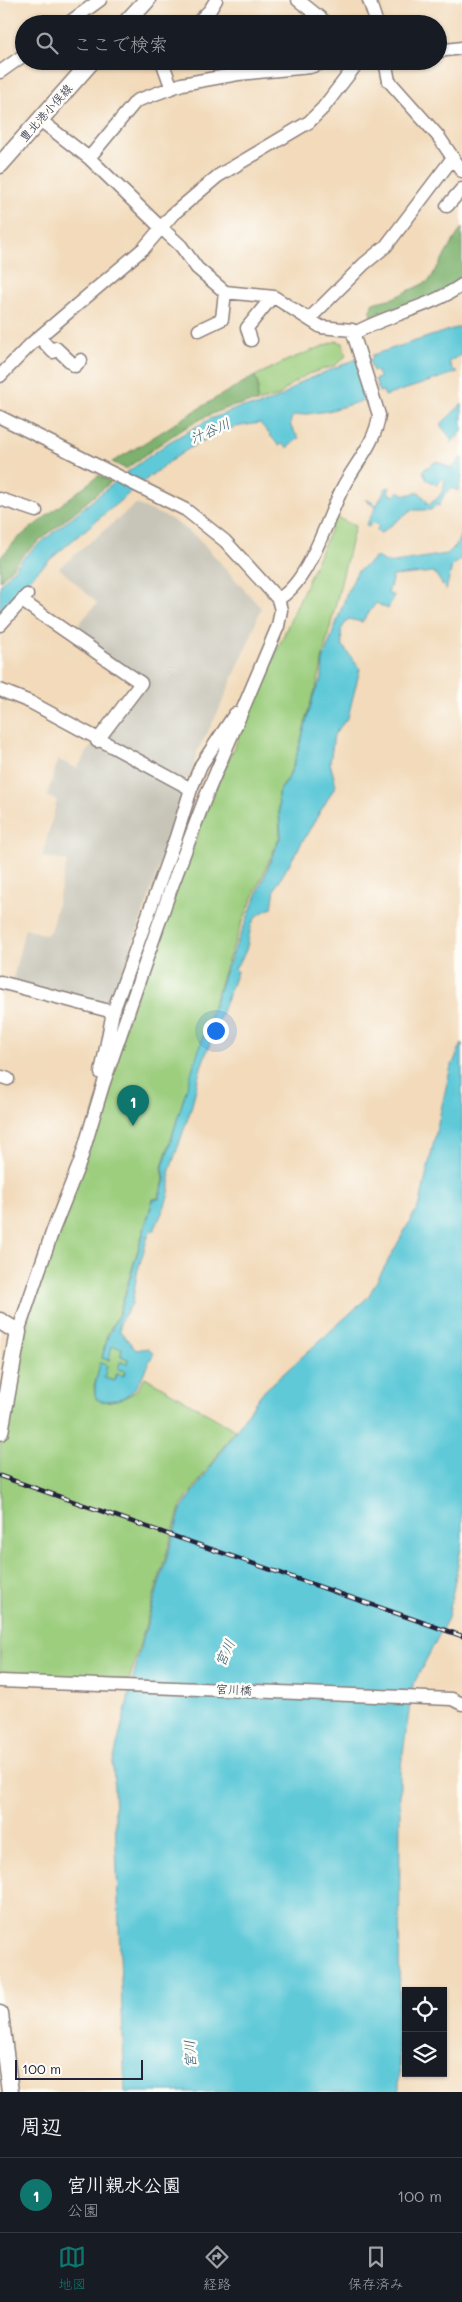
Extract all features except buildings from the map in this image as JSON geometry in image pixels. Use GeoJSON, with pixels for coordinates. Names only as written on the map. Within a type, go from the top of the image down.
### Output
{"type":"FeatureCollection","features":[{"type":"Feature","properties":{"kind":"main road"},"geometry":{"type":"LineString","coordinates":[[132,15],[141,2]]}},
{"type":"Feature","properties":{"kind":"main road","name":"豊北港小俣線"},"geometry":{"type":"LineString","coordinates":[[0,165],[84,70]]}},
{"type":"Feature","properties":{"kind":"main road"},"geometry":{"type":"LineString","coordinates":[[0,1321],[18,1332],[3,1393],[0,1432]]}},
{"type":"Feature","properties":{"kind":"main road"},"geometry":{"type":"LineString","coordinates":[[0,2014],[10,2092]]}},
{"type":"Feature","properties":{"kind":"street"},"geometry":{"type":"LineString","coordinates":[[79,15],[100,0]]}},
{"type":"Feature","properties":{"kind":"street"},"geometry":{"type":"LineString","coordinates":[[204,15],[216,0]]}},
{"type":"Feature","properties":{"kind":"street"},"geometry":{"type":"LineString","coordinates":[[298,0],[317,15]]}},
{"type":"Feature","properties":{"kind":"street"},"geometry":{"type":"LineString","coordinates":[[369,0],[374,15]]}},
{"type":"Feature","properties":{"kind":"street"},"geometry":{"type":"LineString","coordinates":[[447,50],[462,48]]}},
{"type":"Feature","properties":{"kind":"street"},"geometry":{"type":"LineString","coordinates":[[0,72],[15,61]]}},
{"type":"Feature","properties":{"kind":"street"},"geometry":{"type":"LineString","coordinates":[[165,70],[171,86]]}},
{"type":"Feature","properties":{"kind":"street"},"geometry":{"type":"LineString","coordinates":[[89,158],[136,101],[171,86],[238,74],[286,70]]}},
{"type":"Feature","properties":{"kind":"street"},"geometry":{"type":"LineString","coordinates":[[0,376],[39,337],[144,248],[172,215],[218,176],[309,122],[323,108],[351,70]]}},
{"type":"Feature","properties":{"kind":"street"},"geometry":{"type":"LineString","coordinates":[[387,70],[389,81],[438,136],[462,171]]}},
{"type":"Feature","properties":{"kind":"street"},"geometry":{"type":"LineString","coordinates":[[40,120],[89,158],[156,223],[163,227],[181,246],[197,268],[225,292],[272,297],[282,300],[321,327],[348,328],[353,334],[380,415],[375,432],[343,487],[312,557],[289,593],[278,599]]}},
{"type":"Feature","properties":{"kind":"street"},"geometry":{"type":"LineString","coordinates":[[310,318],[364,264],[386,246],[452,158]]}},
{"type":"Feature","properties":{"kind":"street"},"geometry":{"type":"LineString","coordinates":[[448,206],[462,189]]}},
{"type":"Feature","properties":{"kind":"street"},"geometry":{"type":"LineString","coordinates":[[353,334],[373,324],[434,302],[462,285]]}},
{"type":"Feature","properties":{"kind":"street"},"geometry":{"type":"LineString","coordinates":[[200,330],[222,319],[225,292]]}},
{"type":"Feature","properties":{"kind":"street"},"geometry":{"type":"LineString","coordinates":[[251,340],[247,328],[272,297]]}},
{"type":"Feature","properties":{"kind":"street"},"geometry":{"type":"LineString","coordinates":[[39,337],[53,352],[56,348],[75,366],[81,360]]}},
{"type":"Feature","properties":{"kind":"street"},"geometry":{"type":"LineString","coordinates":[[0,417],[148,489],[186,510],[215,532],[278,599],[281,610],[278,626],[206,796],[103,1085],[80,1162],[18,1332]]}},
{"type":"Feature","properties":{"kind":"street"},"geometry":{"type":"LineString","coordinates":[[0,499],[36,511]]}},
{"type":"Feature","properties":{"kind":"street"},"geometry":{"type":"LineString","coordinates":[[0,625],[25,598],[141,683],[97,741]]}},
{"type":"Feature","properties":{"kind":"street"},"geometry":{"type":"LineString","coordinates":[[0,690],[30,702],[97,741],[191,789]]}},
{"type":"Feature","properties":{"kind":"street"},"geometry":{"type":"LineString","coordinates":[[103,1085],[101,1071],[114,1012],[191,789],[201,765],[217,740],[238,710],[246,704]]}},
{"type":"Feature","properties":{"kind":"street"},"geometry":{"type":"LineString","coordinates":[[0,982],[114,1012]]}},
{"type":"Feature","properties":{"kind":"street","name":"宮川橋"},"geometry":{"type":"LineString","coordinates":[[2,1681],[452,1699],[462,1704]]}},
{"type":"Feature","properties":{"kind":"shaded area"},"geometry":{"type":"Polygon","coordinates":[[[136,504],[171,519],[198,538],[261,608],[250,639],[217,714],[197,752],[190,777],[180,779],[104,740],[142,686],[73,631],[97,603],[59,568],[136,504]]]}},
{"type":"Feature","properties":{"kind":"shaded area"},"geometry":{"type":"Polygon","coordinates":[[[94,742],[186,789],[111,1007],[13,980],[25,928],[46,935],[51,930],[67,861],[42,857],[57,800],[47,797],[58,760],[77,768],[94,742]]]}},
{"type":"Feature","properties":{"kind":"green space"},"geometry":{"type":"Polygon","coordinates":[[[462,227],[462,276],[430,297],[370,316],[372,303],[393,298],[429,281],[462,227]]]}},
{"type":"Feature","properties":{"kind":"green space"},"geometry":{"type":"Polygon","coordinates":[[[336,341],[343,343],[346,356],[334,366],[308,374],[290,385],[279,396],[257,402],[258,385],[255,376],[288,360],[336,341]]]}},
{"type":"Feature","properties":{"kind":"green space"},"geometry":{"type":"Polygon","coordinates":[[[255,376],[258,385],[257,402],[221,410],[187,426],[126,469],[112,462],[218,397],[255,376]]]}},
{"type":"Feature","properties":{"kind":"green space"},"geometry":{"type":"Polygon","coordinates":[[[99,475],[111,482],[26,552],[0,581],[0,558],[17,539],[99,475]]]}},
{"type":"Feature","properties":{"kind":"green space"},"geometry":{"type":"Polygon","coordinates":[[[336,517],[355,526],[319,677],[301,740],[290,773],[278,793],[280,836],[242,923],[225,969],[162,1167],[164,1180],[158,1198],[153,1199],[119,1313],[107,1335],[102,1358],[109,1360],[112,1346],[122,1348],[121,1356],[128,1358],[127,1363],[120,1362],[118,1369],[125,1371],[123,1376],[116,1374],[115,1381],[104,1378],[107,1365],[101,1363],[94,1386],[96,1399],[100,1401],[115,1400],[135,1392],[145,1377],[235,1430],[180,1508],[129,1681],[0,1679],[0,1432],[7,1394],[30,1313],[103,1085],[209,804],[336,517]]]}},
{"type":"Feature","properties":{"kind":"water"},"geometry":{"type":"Polygon","coordinates":[[[462,326],[462,355],[449,361],[452,369],[458,372],[385,396],[383,391],[379,392],[375,379],[380,378],[376,371],[373,371],[369,360],[373,358],[372,355],[462,326]]]}},
{"type":"Feature","properties":{"kind":"water","name":"汁谷川"},"geometry":{"type":"Polygon","coordinates":[[[359,358],[372,398],[328,411],[293,416],[291,425],[299,438],[287,448],[282,444],[279,446],[260,423],[228,429],[207,438],[177,456],[149,477],[65,546],[12,597],[0,612],[0,585],[25,556],[126,473],[169,442],[210,419],[241,407],[258,406],[281,397],[299,383],[359,358]]]}},
{"type":"Feature","properties":{"kind":"water"},"geometry":{"type":"Polygon","coordinates":[[[462,404],[462,432],[451,443],[450,437],[440,425],[462,404]]]}},
{"type":"Feature","properties":{"kind":"water"},"geometry":{"type":"Polygon","coordinates":[[[462,457],[462,476],[458,491],[451,488],[444,495],[439,506],[436,505],[431,510],[411,510],[381,533],[376,531],[379,526],[372,522],[369,527],[366,525],[376,507],[366,501],[366,499],[377,505],[386,488],[390,487],[388,493],[395,496],[398,491],[406,495],[419,492],[427,501],[427,505],[440,495],[445,481],[443,478],[437,485],[426,479],[423,470],[437,461],[452,469],[462,457]]]}},
{"type":"Feature","properties":{"kind":"water"},"geometry":{"type":"Polygon","coordinates":[[[462,531],[462,559],[452,566],[446,590],[434,572],[393,576],[388,594],[394,595],[388,609],[376,603],[362,622],[348,619],[341,630],[342,645],[360,669],[348,717],[334,735],[330,763],[336,785],[275,888],[272,908],[258,915],[254,920],[246,950],[235,968],[237,972],[201,1067],[191,1109],[169,1173],[170,1188],[166,1203],[154,1231],[149,1233],[137,1273],[132,1304],[120,1322],[120,1331],[136,1350],[148,1348],[154,1353],[136,1387],[130,1393],[123,1398],[100,1401],[95,1396],[95,1386],[100,1363],[107,1365],[104,1378],[115,1381],[117,1374],[124,1376],[125,1371],[118,1369],[120,1362],[127,1364],[128,1359],[121,1356],[122,1348],[112,1346],[109,1360],[102,1358],[108,1336],[120,1313],[153,1200],[159,1199],[165,1180],[163,1167],[194,1064],[226,970],[281,836],[278,793],[287,781],[294,765],[314,694],[322,678],[323,660],[347,593],[357,572],[376,557],[388,563],[447,554],[457,544],[462,531]]]}},
{"type":"Feature","properties":{"kind":"water","name":"宮川"},"geometry":{"type":"Polygon","coordinates":[[[462,1043],[462,1542],[448,1618],[413,1685],[400,1773],[399,2092],[125,2092],[113,1762],[141,1645],[181,1510],[261,1394],[368,1297],[420,1203],[450,1070],[462,1043]]]}},
{"type":"Feature","properties":{"kind":"railway"},"geometry":{"type":"LineString","coordinates":[[0,1476],[462,1636]]}},
{"type":"Feature","properties":{"kind":"place","name":"宮川親水公園"},"geometry":{"type":"Point","coordinates":[133,1126]}}]}
